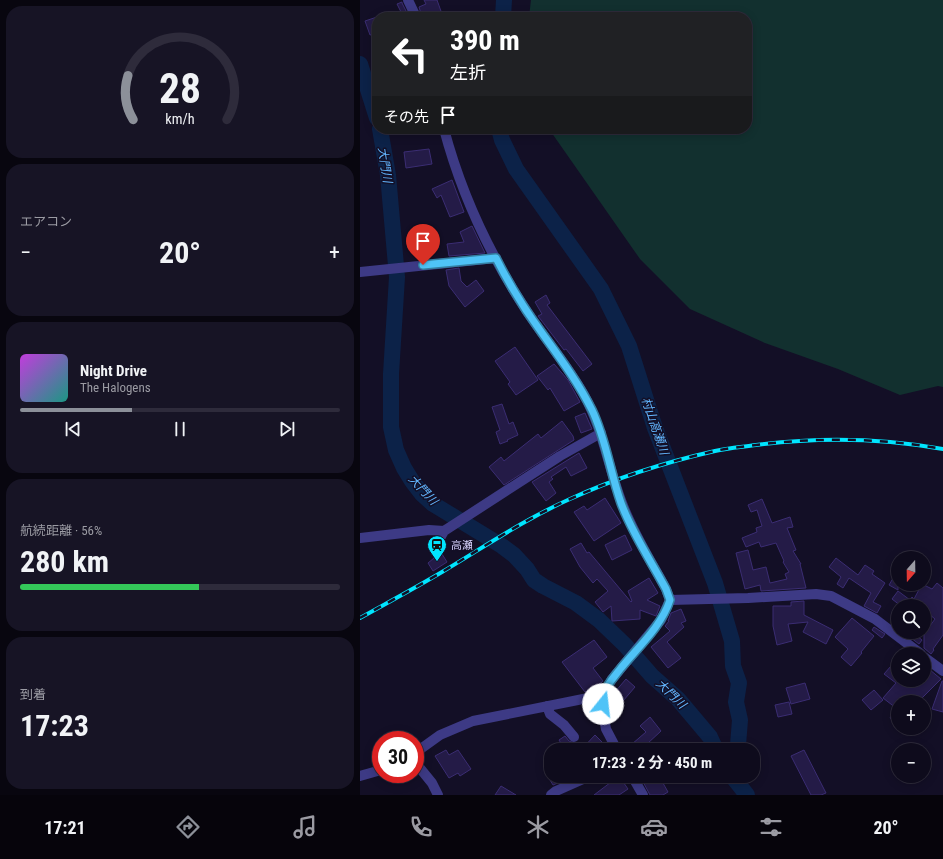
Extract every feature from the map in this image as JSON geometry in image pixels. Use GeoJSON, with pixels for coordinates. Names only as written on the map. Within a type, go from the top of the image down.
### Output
{"type":"FeatureCollection","features":[{"type":"Feature","properties":{"kind":"street"},"geometry":{"type":"LineString","coordinates":[[408,0],[414,12]]}},
{"type":"Feature","properties":{"kind":"street"},"geometry":{"type":"LineString","coordinates":[[445,134],[455,166],[468,198],[505,277],[584,394],[593,412],[601,433],[621,502],[631,525],[666,589],[670,600],[661,620],[612,679],[603,695],[606,729],[613,743]]}},
{"type":"Feature","properties":{"kind":"street"},"geometry":{"type":"LineString","coordinates":[[360,272],[496,258]]}},
{"type":"Feature","properties":{"kind":"street"},"geometry":{"type":"LineString","coordinates":[[436,552],[434,549],[444,531],[560,456],[601,433]]}},
{"type":"Feature","properties":{"kind":"street"},"geometry":{"type":"LineString","coordinates":[[360,538],[429,530],[444,531]]}},
{"type":"Feature","properties":{"kind":"street"},"geometry":{"type":"LineString","coordinates":[[670,600],[748,598],[816,594],[831,596],[875,619],[912,647]]}},
{"type":"Feature","properties":{"kind":"street"},"geometry":{"type":"LineString","coordinates":[[931,662],[943,671]]}},
{"type":"Feature","properties":{"kind":"street"},"geometry":{"type":"LineString","coordinates":[[424,747],[440,735],[473,721],[603,695]]}},
{"type":"Feature","properties":{"kind":"street"},"geometry":{"type":"LineString","coordinates":[[547,706],[550,714],[564,724],[574,736]]}},
{"type":"Feature","properties":{"kind":"street"},"geometry":{"type":"LineString","coordinates":[[360,776],[372,773]]}},
{"type":"Feature","properties":{"kind":"street"},"geometry":{"type":"LineString","coordinates":[[424,773],[432,783],[438,795]]}},
{"type":"Feature","properties":{"kind":"street"},"geometry":{"type":"LineString","coordinates":[[551,795],[556,791],[574,783]]}},
{"type":"Feature","properties":{"kind":"street"},"geometry":{"type":"LineString","coordinates":[[636,783],[643,795]]}},
{"type":"Feature","properties":{"kind":"green space"},"geometry":{"type":"Polygon","coordinates":[[[531,0],[943,0],[943,387],[938,386],[900,395],[838,369],[765,343],[690,309],[640,259],[552,134],[752,134],[752,12],[530,12],[531,0]]]}},
{"type":"Feature","properties":{"kind":"building"},"geometry":{"type":"Polygon","coordinates":[[[424,0],[437,0],[441,12],[420,12],[419,7],[426,4],[424,0]]]}},
{"type":"Feature","properties":{"kind":"building"},"geometry":{"type":"Polygon","coordinates":[[[402,2],[406,12],[401,12],[397,4],[402,2]]]}},
{"type":"Feature","properties":{"kind":"building"},"geometry":{"type":"Polygon","coordinates":[[[372,19],[372,34],[370,35],[365,21],[372,19]]]}},
{"type":"Feature","properties":{"kind":"building"},"geometry":{"type":"Polygon","coordinates":[[[429,149],[432,164],[406,168],[404,152],[429,149]]]}},
{"type":"Feature","properties":{"kind":"building"},"geometry":{"type":"Polygon","coordinates":[[[452,180],[464,212],[450,217],[441,195],[437,198],[432,189],[452,180]]]}},
{"type":"Feature","properties":{"kind":"building"},"geometry":{"type":"Polygon","coordinates":[[[472,226],[485,253],[449,256],[447,244],[464,242],[460,232],[472,226]]]}},
{"type":"Feature","properties":{"kind":"building"},"geometry":{"type":"Polygon","coordinates":[[[459,268],[461,281],[467,287],[476,280],[484,291],[465,307],[449,286],[446,270],[459,268]]]}},
{"type":"Feature","properties":{"kind":"building"},"geometry":{"type":"Polygon","coordinates":[[[546,295],[550,303],[547,305],[592,364],[583,371],[566,349],[564,350],[538,316],[542,314],[535,302],[546,295]]]}},
{"type":"Feature","properties":{"kind":"building"},"geometry":{"type":"Polygon","coordinates":[[[515,347],[538,380],[516,395],[508,384],[510,382],[495,361],[515,347]]]}},
{"type":"Feature","properties":{"kind":"building"},"geometry":{"type":"Polygon","coordinates":[[[554,364],[568,380],[580,402],[564,411],[550,388],[548,390],[537,376],[554,364]]]}},
{"type":"Feature","properties":{"kind":"building"},"geometry":{"type":"Polygon","coordinates":[[[502,404],[509,424],[513,422],[518,435],[500,444],[496,432],[500,430],[492,407],[502,404]]]}},
{"type":"Feature","properties":{"kind":"building"},"geometry":{"type":"Polygon","coordinates":[[[585,413],[592,429],[581,433],[575,417],[585,413]]]}},
{"type":"Feature","properties":{"kind":"building"},"geometry":{"type":"Polygon","coordinates":[[[562,421],[573,436],[574,440],[504,485],[489,467],[501,457],[504,461],[538,434],[541,438],[562,421]]]}},
{"type":"Feature","properties":{"kind":"building"},"geometry":{"type":"Polygon","coordinates":[[[579,453],[587,468],[571,476],[566,467],[551,477],[553,479],[549,482],[556,493],[546,501],[532,482],[579,453]]]}},
{"type":"Feature","properties":{"kind":"building"},"geometry":{"type":"Polygon","coordinates":[[[605,498],[621,523],[594,541],[574,512],[584,506],[587,510],[605,498]]]}},
{"type":"Feature","properties":{"kind":"building"},"geometry":{"type":"Polygon","coordinates":[[[762,499],[772,523],[790,517],[793,527],[787,528],[796,550],[793,551],[801,564],[806,588],[761,591],[760,585],[745,589],[736,553],[748,550],[753,570],[766,567],[770,583],[787,579],[785,574],[789,572],[783,562],[784,561],[776,543],[761,547],[759,542],[746,547],[742,538],[757,532],[756,528],[762,526],[757,510],[751,512],[748,505],[762,499]]]}},
{"type":"Feature","properties":{"kind":"building"},"geometry":{"type":"Polygon","coordinates":[[[625,535],[632,550],[612,560],[605,545],[625,535]]]}},
{"type":"Feature","properties":{"kind":"building"},"geometry":{"type":"Polygon","coordinates":[[[581,543],[587,553],[589,552],[631,602],[632,601],[628,591],[649,578],[658,593],[647,600],[660,606],[656,616],[640,610],[640,619],[612,621],[611,606],[603,612],[595,602],[608,591],[597,579],[593,583],[580,567],[570,549],[581,543]]]}},
{"type":"Feature","properties":{"kind":"building"},"geometry":{"type":"Polygon","coordinates":[[[442,554],[447,562],[433,571],[428,563],[434,558],[439,558],[442,554]]]}},
{"type":"Feature","properties":{"kind":"building"},"geometry":{"type":"Polygon","coordinates":[[[836,558],[858,575],[865,565],[874,571],[872,574],[885,583],[873,602],[881,606],[877,613],[864,606],[871,593],[849,578],[843,588],[837,584],[841,577],[829,567],[836,558]]]}},
{"type":"Feature","properties":{"kind":"building"},"geometry":{"type":"Polygon","coordinates":[[[937,583],[943,588],[943,635],[931,654],[931,647],[924,647],[924,639],[931,639],[931,624],[935,619],[931,616],[931,599],[914,599],[918,591],[931,591],[937,583]]]}},
{"type":"Feature","properties":{"kind":"building"},"geometry":{"type":"Polygon","coordinates":[[[898,591],[909,599],[892,599],[898,591]]]}},
{"type":"Feature","properties":{"kind":"building"},"geometry":{"type":"Polygon","coordinates":[[[804,601],[804,615],[833,630],[826,644],[803,632],[808,622],[788,624],[792,641],[777,645],[773,626],[773,606],[791,606],[791,602],[804,601]]]}},
{"type":"Feature","properties":{"kind":"building"},"geometry":{"type":"Polygon","coordinates":[[[681,609],[686,621],[681,623],[684,627],[667,642],[681,658],[668,668],[651,647],[670,631],[665,626],[669,621],[671,613],[681,609]]]}},
{"type":"Feature","properties":{"kind":"building"},"geometry":{"type":"Polygon","coordinates":[[[852,618],[874,636],[851,666],[841,657],[848,649],[835,637],[852,618]]]}},
{"type":"Feature","properties":{"kind":"building"},"geometry":{"type":"Polygon","coordinates":[[[874,627],[885,634],[882,638],[872,630],[874,627]]]}},
{"type":"Feature","properties":{"kind":"building"},"geometry":{"type":"Polygon","coordinates":[[[912,639],[921,639],[922,640],[919,644],[912,639]]]}},
{"type":"Feature","properties":{"kind":"building"},"geometry":{"type":"Polygon","coordinates":[[[594,640],[607,657],[593,668],[603,681],[591,691],[585,692],[562,662],[594,640]]]}},
{"type":"Feature","properties":{"kind":"building"},"geometry":{"type":"Polygon","coordinates":[[[891,666],[891,679],[884,674],[891,666]]]}},
{"type":"Feature","properties":{"kind":"building"},"geometry":{"type":"Polygon","coordinates":[[[931,671],[941,679],[925,695],[891,695],[891,704],[883,698],[893,687],[931,687],[931,671]]]}},
{"type":"Feature","properties":{"kind":"building"},"geometry":{"type":"Polygon","coordinates":[[[626,679],[635,687],[623,701],[614,693],[626,679]]]}},
{"type":"Feature","properties":{"kind":"building"},"geometry":{"type":"Polygon","coordinates":[[[943,681],[943,712],[932,709],[943,681]]]}},
{"type":"Feature","properties":{"kind":"building"},"geometry":{"type":"Polygon","coordinates":[[[805,683],[810,699],[791,704],[786,688],[805,683]]]}},
{"type":"Feature","properties":{"kind":"building"},"geometry":{"type":"Polygon","coordinates":[[[874,690],[883,700],[871,710],[862,700],[874,690]]]}},
{"type":"Feature","properties":{"kind":"building"},"geometry":{"type":"Polygon","coordinates":[[[789,702],[792,714],[778,717],[775,705],[789,702]]]}},
{"type":"Feature","properties":{"kind":"building"},"geometry":{"type":"Polygon","coordinates":[[[650,717],[661,731],[648,743],[633,743],[646,732],[640,726],[650,717]]]}},
{"type":"Feature","properties":{"kind":"building"},"geometry":{"type":"Polygon","coordinates":[[[595,735],[603,743],[588,743],[595,735]]]}},
{"type":"Feature","properties":{"kind":"building"},"geometry":{"type":"Polygon","coordinates":[[[565,736],[569,741],[574,743],[561,743],[559,740],[565,736]]]}},
{"type":"Feature","properties":{"kind":"building"},"geometry":{"type":"Polygon","coordinates":[[[446,750],[449,755],[458,750],[471,769],[460,776],[458,773],[449,778],[435,756],[446,750]]]}},
{"type":"Feature","properties":{"kind":"building"},"geometry":{"type":"Polygon","coordinates":[[[804,750],[826,793],[821,795],[811,795],[791,756],[804,750]]]}},
{"type":"Feature","properties":{"kind":"building"},"geometry":{"type":"Polygon","coordinates":[[[610,783],[624,783],[628,789],[619,795],[594,795],[610,783]]]}},
{"type":"Feature","properties":{"kind":"building"},"geometry":{"type":"Polygon","coordinates":[[[644,783],[663,783],[668,792],[663,795],[650,795],[644,783]]]}},
{"type":"Feature","properties":{"kind":"building"},"geometry":{"type":"Polygon","coordinates":[[[501,786],[516,795],[495,795],[501,786]]]}},
{"type":"Feature","properties":{"kind":"waterway","name":"村山高瀬川"},"geometry":{"type":"LineString","coordinates":[[503,12],[504,0]]}},
{"type":"Feature","properties":{"kind":"waterway","name":"大門川"},"geometry":{"type":"LineString","coordinates":[[360,64],[372,102]]}},
{"type":"Feature","properties":{"kind":"waterway","name":"大門川"},"geometry":{"type":"LineString","coordinates":[[381,134],[388,175],[397,277],[391,374],[391,427],[396,450],[404,468],[422,494],[433,504],[502,546],[514,555],[527,569],[534,580],[576,603],[599,620],[625,645],[652,676],[678,699],[710,737],[713,743]]}},
{"type":"Feature","properties":{"kind":"waterway","name":"村山高瀬川"},"geometry":{"type":"LineString","coordinates":[[500,134],[516,169],[601,289],[629,346],[655,428],[715,583],[732,641],[733,666],[739,683],[736,702],[740,720],[738,743]]}},
{"type":"Feature","properties":{"kind":"waterway","name":"大門川"},"geometry":{"type":"LineString","coordinates":[[738,783],[747,795]]}},
{"type":"Feature","properties":{"kind":"railway"},"geometry":{"type":"LineString","coordinates":[[360,618],[432,578],[521,524],[553,507],[587,491],[660,465],[725,449],[779,442],[850,440],[920,445],[943,449]]}},
{"type":"Feature","properties":{"kind":"place","name":"高瀬"},"geometry":{"type":"Point","coordinates":[437,562]}},
{"type":"Feature","properties":{"kind":"route"},"geometry":{"type":"LineString","coordinates":[[423,265],[496,258],[505,277],[541,333],[584,394],[601,433],[621,502],[631,525],[666,589],[670,600],[666,612],[639,648],[612,679],[603,695],[603,704]]}}]}
